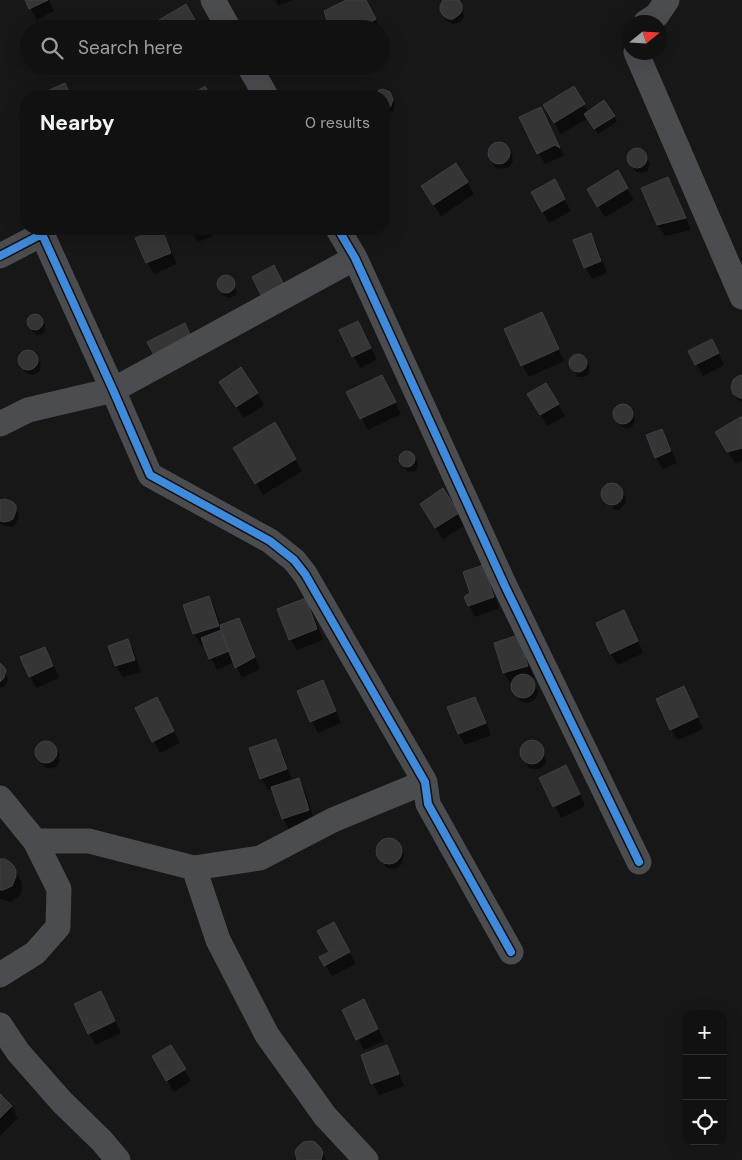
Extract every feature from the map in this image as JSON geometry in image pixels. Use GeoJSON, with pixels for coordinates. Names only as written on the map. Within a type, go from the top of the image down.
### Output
{"type":"FeatureCollection","features":[{"type":"Feature","properties":{"kind":"street"},"geometry":{"type":"LineString","coordinates":[[213,0],[224,20]]}},
{"type":"Feature","properties":{"kind":"street"},"geometry":{"type":"LineString","coordinates":[[657,15],[668,0]]}},
{"type":"Feature","properties":{"kind":"street"},"geometry":{"type":"LineString","coordinates":[[639,60],[742,297]]}},
{"type":"Feature","properties":{"kind":"street"},"geometry":{"type":"LineString","coordinates":[[254,75],[263,90]]}},
{"type":"Feature","properties":{"kind":"street"},"geometry":{"type":"LineString","coordinates":[[0,256],[40,235]]}},
{"type":"Feature","properties":{"kind":"street"},"geometry":{"type":"LineString","coordinates":[[42,235],[150,475],[270,541],[294,560],[305,574],[425,782],[428,804],[511,952]]}},
{"type":"Feature","properties":{"kind":"street"},"geometry":{"type":"LineString","coordinates":[[342,235],[355,258],[505,586],[639,862]]}},
{"type":"Feature","properties":{"kind":"street"},"geometry":{"type":"LineString","coordinates":[[0,424],[28,410],[113,390],[355,258]]}},
{"type":"Feature","properties":{"kind":"street"},"geometry":{"type":"LineString","coordinates":[[35,841],[88,841],[194,868],[260,858],[333,820],[425,782]]}},
{"type":"Feature","properties":{"kind":"street"},"geometry":{"type":"LineString","coordinates":[[0,798],[35,841],[58,889],[58,927],[35,953],[0,975]]}},
{"type":"Feature","properties":{"kind":"street"},"geometry":{"type":"LineString","coordinates":[[194,868],[218,940],[267,1035],[325,1116],[366,1160]]}},
{"type":"Feature","properties":{"kind":"street"},"geometry":{"type":"LineString","coordinates":[[0,1026],[18,1052],[62,1102],[102,1141],[118,1160]]}},
{"type":"Feature","properties":{"kind":"building"},"geometry":{"type":"Polygon","coordinates":[[[25,0],[48,0],[29,9],[25,0]]]}},
{"type":"Feature","properties":{"kind":"building"},"geometry":{"type":"Polygon","coordinates":[[[346,0],[366,0],[376,19],[327,20],[324,11],[346,0]]]}},
{"type":"Feature","properties":{"kind":"building"},"geometry":{"type":"Polygon","coordinates":[[[443,0],[459,0],[462,5],[460,14],[453,19],[445,17],[440,10],[443,0]]]}},
{"type":"Feature","properties":{"kind":"building"},"geometry":{"type":"Polygon","coordinates":[[[186,4],[195,20],[159,20],[186,4]]]}},
{"type":"Feature","properties":{"kind":"building"},"geometry":{"type":"Polygon","coordinates":[[[65,83],[68,90],[49,90],[65,83]]]}},
{"type":"Feature","properties":{"kind":"building"},"geometry":{"type":"Polygon","coordinates":[[[205,86],[207,90],[199,90],[205,86]]]}},
{"type":"Feature","properties":{"kind":"building"},"geometry":{"type":"Polygon","coordinates":[[[574,86],[585,104],[554,123],[543,105],[574,86]]]}},
{"type":"Feature","properties":{"kind":"building"},"geometry":{"type":"Polygon","coordinates":[[[390,92],[393,99],[390,106],[390,92]]]}},
{"type":"Feature","properties":{"kind":"building"},"geometry":{"type":"Polygon","coordinates":[[[604,100],[615,116],[594,129],[584,114],[604,100]]]}},
{"type":"Feature","properties":{"kind":"building"},"geometry":{"type":"Polygon","coordinates":[[[541,107],[560,148],[555,145],[537,154],[519,117],[541,107]]]}},
{"type":"Feature","properties":{"kind":"building"},"geometry":{"type":"Polygon","coordinates":[[[499,142],[507,145],[510,153],[507,161],[499,164],[491,161],[488,153],[491,145],[499,142]]]}},
{"type":"Feature","properties":{"kind":"building"},"geometry":{"type":"Polygon","coordinates":[[[637,148],[644,151],[647,158],[644,165],[637,168],[630,165],[627,158],[630,151],[637,148]]]}},
{"type":"Feature","properties":{"kind":"building"},"geometry":{"type":"Polygon","coordinates":[[[456,163],[468,182],[433,205],[421,186],[456,163]]]}},
{"type":"Feature","properties":{"kind":"building"},"geometry":{"type":"Polygon","coordinates":[[[618,170],[628,188],[597,207],[587,189],[618,170]]]}},
{"type":"Feature","properties":{"kind":"building"},"geometry":{"type":"Polygon","coordinates":[[[668,177],[686,218],[657,225],[641,188],[668,177]]]}},
{"type":"Feature","properties":{"kind":"building"},"geometry":{"type":"Polygon","coordinates":[[[555,179],[565,199],[542,212],[531,192],[555,179]]]}},
{"type":"Feature","properties":{"kind":"building"},"geometry":{"type":"Polygon","coordinates":[[[591,233],[601,261],[584,268],[573,240],[591,233]]]}},
{"type":"Feature","properties":{"kind":"building"},"geometry":{"type":"Polygon","coordinates":[[[143,235],[164,235],[171,253],[146,263],[135,238],[143,235]]]}},
{"type":"Feature","properties":{"kind":"building"},"geometry":{"type":"Polygon","coordinates":[[[274,265],[283,283],[261,295],[252,277],[274,265]]]}},
{"type":"Feature","properties":{"kind":"building"},"geometry":{"type":"Polygon","coordinates":[[[222,275],[230,275],[235,280],[233,291],[222,293],[217,288],[217,280],[222,275]]]}},
{"type":"Feature","properties":{"kind":"building"},"geometry":{"type":"Polygon","coordinates":[[[542,312],[559,349],[521,366],[504,329],[542,312]]]}},
{"type":"Feature","properties":{"kind":"building"},"geometry":{"type":"Polygon","coordinates":[[[32,314],[38,314],[43,319],[41,328],[32,330],[27,325],[27,319],[32,314]]]}},
{"type":"Feature","properties":{"kind":"building"},"geometry":{"type":"Polygon","coordinates":[[[358,321],[371,348],[352,357],[339,330],[358,321]]]}},
{"type":"Feature","properties":{"kind":"building"},"geometry":{"type":"Polygon","coordinates":[[[185,323],[192,339],[155,357],[147,342],[185,323]]]}},
{"type":"Feature","properties":{"kind":"building"},"geometry":{"type":"Polygon","coordinates":[[[712,339],[719,353],[695,365],[688,351],[712,339]]]}},
{"type":"Feature","properties":{"kind":"building"},"geometry":{"type":"Polygon","coordinates":[[[24,350],[32,350],[38,356],[38,364],[32,370],[24,370],[18,364],[18,356],[24,350]]]}},
{"type":"Feature","properties":{"kind":"building"},"geometry":{"type":"Polygon","coordinates":[[[574,354],[582,354],[587,359],[585,370],[574,372],[569,367],[569,359],[574,354]]]}},
{"type":"Feature","properties":{"kind":"building"},"geometry":{"type":"Polygon","coordinates":[[[241,367],[258,393],[236,407],[219,382],[241,367]]]}},
{"type":"Feature","properties":{"kind":"building"},"geometry":{"type":"Polygon","coordinates":[[[382,375],[396,402],[360,419],[346,392],[382,375]]]}},
{"type":"Feature","properties":{"kind":"building"},"geometry":{"type":"Polygon","coordinates":[[[742,375],[742,398],[740,398],[733,394],[731,387],[733,380],[742,375]]]}},
{"type":"Feature","properties":{"kind":"building"},"geometry":{"type":"Polygon","coordinates":[[[546,383],[559,404],[540,415],[527,394],[546,383]]]}},
{"type":"Feature","properties":{"kind":"building"},"geometry":{"type":"Polygon","coordinates":[[[623,404],[630,407],[633,414],[630,421],[623,424],[616,421],[613,414],[616,407],[623,404]]]}},
{"type":"Feature","properties":{"kind":"building"},"geometry":{"type":"Polygon","coordinates":[[[742,416],[742,448],[727,452],[715,432],[742,416]]]}},
{"type":"Feature","properties":{"kind":"building"},"geometry":{"type":"Polygon","coordinates":[[[275,422],[296,459],[255,484],[233,448],[275,422]]]}},
{"type":"Feature","properties":{"kind":"building"},"geometry":{"type":"Polygon","coordinates":[[[662,429],[671,451],[655,458],[646,435],[662,429]]]}},
{"type":"Feature","properties":{"kind":"building"},"geometry":{"type":"Polygon","coordinates":[[[404,451],[410,451],[415,456],[413,465],[404,467],[399,462],[399,456],[404,451]]]}},
{"type":"Feature","properties":{"kind":"building"},"geometry":{"type":"Polygon","coordinates":[[[612,483],[620,486],[623,494],[620,502],[612,505],[604,502],[601,494],[604,486],[612,483]]]}},
{"type":"Feature","properties":{"kind":"building"},"geometry":{"type":"Polygon","coordinates":[[[443,488],[459,513],[435,528],[420,504],[443,488]]]}},
{"type":"Feature","properties":{"kind":"building"},"geometry":{"type":"Polygon","coordinates":[[[5,499],[13,502],[16,506],[16,511],[13,519],[5,522],[0,521],[0,500],[5,499]]]}},
{"type":"Feature","properties":{"kind":"building"},"geometry":{"type":"Polygon","coordinates":[[[483,565],[494,597],[468,606],[464,597],[470,593],[463,572],[483,565]]]}},
{"type":"Feature","properties":{"kind":"building"},"geometry":{"type":"Polygon","coordinates":[[[209,596],[219,626],[193,634],[183,605],[209,596]]]}},
{"type":"Feature","properties":{"kind":"building"},"geometry":{"type":"Polygon","coordinates":[[[306,598],[317,629],[289,640],[277,609],[306,598]]]}},
{"type":"Feature","properties":{"kind":"building"},"geometry":{"type":"Polygon","coordinates":[[[624,610],[638,641],[610,654],[596,623],[624,610]]]}},
{"type":"Feature","properties":{"kind":"building"},"geometry":{"type":"Polygon","coordinates":[[[239,618],[255,657],[235,668],[220,625],[239,618]]]}},
{"type":"Feature","properties":{"kind":"building"},"geometry":{"type":"Polygon","coordinates":[[[221,630],[229,651],[209,659],[201,638],[221,630]]]}},
{"type":"Feature","properties":{"kind":"building"},"geometry":{"type":"Polygon","coordinates":[[[518,635],[528,666],[503,673],[494,643],[518,635]]]}},
{"type":"Feature","properties":{"kind":"building"},"geometry":{"type":"Polygon","coordinates":[[[128,639],[135,660],[115,666],[108,646],[128,639]]]}},
{"type":"Feature","properties":{"kind":"building"},"geometry":{"type":"Polygon","coordinates":[[[45,647],[53,666],[29,677],[20,657],[45,647]]]}},
{"type":"Feature","properties":{"kind":"building"},"geometry":{"type":"Polygon","coordinates":[[[0,663],[6,670],[4,678],[0,682],[0,663]]]}},
{"type":"Feature","properties":{"kind":"building"},"geometry":{"type":"Polygon","coordinates":[[[523,674],[532,677],[535,686],[532,695],[523,698],[514,695],[511,686],[514,677],[523,674]]]}},
{"type":"Feature","properties":{"kind":"building"},"geometry":{"type":"Polygon","coordinates":[[[323,680],[336,711],[310,722],[297,691],[323,680]]]}},
{"type":"Feature","properties":{"kind":"building"},"geometry":{"type":"Polygon","coordinates":[[[684,686],[698,717],[670,730],[656,699],[684,686]]]}},
{"type":"Feature","properties":{"kind":"building"},"geometry":{"type":"Polygon","coordinates":[[[157,697],[174,731],[152,742],[135,708],[157,697]]]}},
{"type":"Feature","properties":{"kind":"building"},"geometry":{"type":"Polygon","coordinates":[[[475,697],[486,723],[458,734],[447,707],[475,697]]]}},
{"type":"Feature","properties":{"kind":"building"},"geometry":{"type":"Polygon","coordinates":[[[276,739],[287,769],[260,779],[249,748],[276,739]]]}},
{"type":"Feature","properties":{"kind":"building"},"geometry":{"type":"Polygon","coordinates":[[[532,740],[537,741],[543,747],[543,757],[537,763],[532,764],[527,763],[521,757],[520,752],[521,747],[527,741],[532,740]]]}},
{"type":"Feature","properties":{"kind":"building"},"geometry":{"type":"Polygon","coordinates":[[[46,741],[54,744],[57,752],[54,760],[46,763],[38,760],[35,752],[38,744],[46,741]]]}},
{"type":"Feature","properties":{"kind":"building"},"geometry":{"type":"Polygon","coordinates":[[[566,765],[580,794],[553,807],[539,778],[566,765]]]}},
{"type":"Feature","properties":{"kind":"building"},"geometry":{"type":"Polygon","coordinates":[[[299,778],[309,810],[282,819],[271,787],[299,778]]]}},
{"type":"Feature","properties":{"kind":"building"},"geometry":{"type":"Polygon","coordinates":[[[389,838],[398,842],[402,851],[398,860],[389,864],[380,860],[376,851],[380,842],[389,838]]]}},
{"type":"Feature","properties":{"kind":"building"},"geometry":{"type":"Polygon","coordinates":[[[0,859],[10,862],[16,871],[12,886],[3,890],[0,890],[0,859]]]}},
{"type":"Feature","properties":{"kind":"building"},"geometry":{"type":"Polygon","coordinates":[[[334,922],[350,952],[324,966],[319,957],[329,952],[317,931],[334,922]]]}},
{"type":"Feature","properties":{"kind":"building"},"geometry":{"type":"Polygon","coordinates":[[[101,991],[115,1021],[88,1034],[74,1004],[101,991]]]}},
{"type":"Feature","properties":{"kind":"building"},"geometry":{"type":"Polygon","coordinates":[[[364,999],[378,1029],[356,1040],[342,1010],[364,999]]]}},
{"type":"Feature","properties":{"kind":"building"},"geometry":{"type":"Polygon","coordinates":[[[171,1045],[186,1069],[166,1081],[152,1056],[171,1045]]]}},
{"type":"Feature","properties":{"kind":"building"},"geometry":{"type":"Polygon","coordinates":[[[387,1045],[399,1074],[371,1084],[361,1055],[387,1045]]]}},
{"type":"Feature","properties":{"kind":"building"},"geometry":{"type":"Polygon","coordinates":[[[0,1094],[12,1106],[0,1118],[0,1094]]]}},
{"type":"Feature","properties":{"kind":"building"},"geometry":{"type":"Polygon","coordinates":[[[312,1141],[321,1148],[323,1153],[321,1160],[297,1160],[295,1152],[297,1148],[303,1142],[312,1141]]]}},
{"type":"Feature","properties":{"kind":"cycle path"},"geometry":{"type":"LineString","coordinates":[[0,256],[40,235]]}},
{"type":"Feature","properties":{"kind":"cycle path"},"geometry":{"type":"LineString","coordinates":[[42,235],[150,475],[270,541],[294,560],[305,574],[425,782],[428,804],[511,952]]}},
{"type":"Feature","properties":{"kind":"cycle path"},"geometry":{"type":"LineString","coordinates":[[342,235],[355,258],[505,586],[639,862]]}}]}
